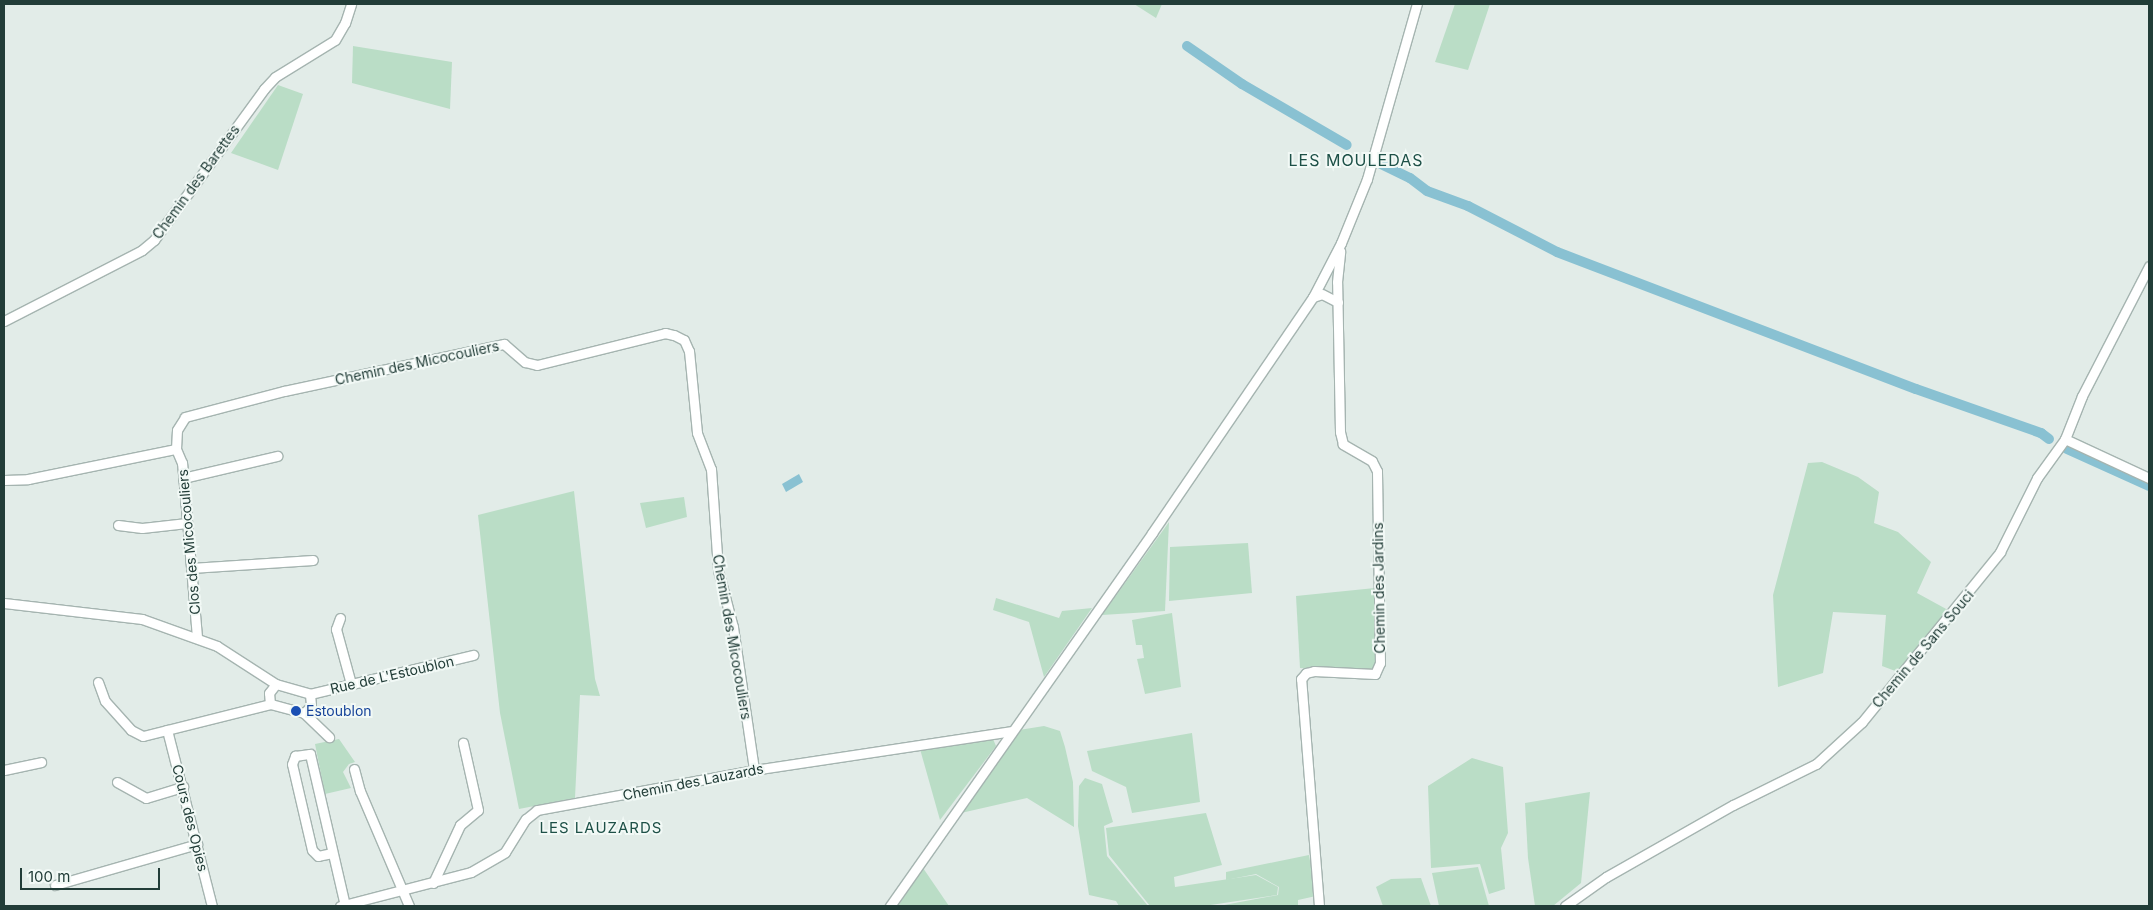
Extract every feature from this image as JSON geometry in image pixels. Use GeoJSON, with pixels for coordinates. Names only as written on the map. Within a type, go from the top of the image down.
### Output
{"type":"FeatureCollection","features":[{"type":"Feature","properties":{"kind":"street","name":"Chemin des Barettes"},"geometry":{"type":"LineString","coordinates":[[4,321],[142,250],[154,240],[264,89],[275,77],[335,40],[345,23],[351,4]]}},
{"type":"Feature","properties":{"kind":"street"},"geometry":{"type":"LineString","coordinates":[[890,906],[1011,731],[1152,534],[1313,297],[1341,243],[1367,178],[1416,4]]}},
{"type":"Feature","properties":{"kind":"street","name":"Chemin des Jardins"},"geometry":{"type":"LineString","coordinates":[[1319,906],[1301,679],[1306,673],[1314,672],[1375,674],[1380,663],[1377,471],[1372,461],[1341,440],[1338,302],[1341,243]]}},
{"type":"Feature","properties":{"kind":"street","name":"Chemin de Sans Souci"},"geometry":{"type":"LineString","coordinates":[[1565,906],[1606,877],[1733,805],[1794,777],[1837,747],[1880,701],[1969,595],[2000,552],[2037,478],[2065,439],[2082,396],[2149,266]]}},
{"type":"Feature","properties":{"kind":"street"},"geometry":{"type":"LineString","coordinates":[[1313,297],[1322,294],[1338,302]]}},
{"type":"Feature","properties":{"kind":"street","name":"Chemin des Micocouliers"},"geometry":{"type":"LineString","coordinates":[[176,449],[179,423],[192,412],[504,344],[525,362],[537,364],[666,333],[684,340],[692,367],[697,433],[710,469],[718,570],[733,627],[754,770]]}},
{"type":"Feature","properties":{"kind":"street"},"geometry":{"type":"LineString","coordinates":[[2065,439],[2149,478]]}},
{"type":"Feature","properties":{"kind":"street"},"geometry":{"type":"LineString","coordinates":[[4,480],[38,477],[176,449]]}},
{"type":"Feature","properties":{"kind":"street","name":"Clos des Micocouliers"},"geometry":{"type":"LineString","coordinates":[[176,449],[183,478],[197,637]]}},
{"type":"Feature","properties":{"kind":"street"},"geometry":{"type":"LineString","coordinates":[[183,478],[277,456]]}},
{"type":"Feature","properties":{"kind":"street"},"geometry":{"type":"LineString","coordinates":[[118,525],[142,528],[187,523]]}},
{"type":"Feature","properties":{"kind":"street"},"geometry":{"type":"LineString","coordinates":[[191,568],[313,560]]}},
{"type":"Feature","properties":{"kind":"street"},"geometry":{"type":"LineString","coordinates":[[4,603],[142,619],[197,637],[249,664],[276,684],[310,694],[311,706],[304,713]]}},
{"type":"Feature","properties":{"kind":"street"},"geometry":{"type":"LineString","coordinates":[[340,618],[336,629],[351,684]]}},
{"type":"Feature","properties":{"kind":"street","name":"Rue de L'Estoublon"},"geometry":{"type":"LineString","coordinates":[[310,694],[473,655]]}},
{"type":"Feature","properties":{"kind":"street"},"geometry":{"type":"LineString","coordinates":[[98,682],[105,701],[131,730],[143,736],[270,704],[304,713],[329,737]]}},
{"type":"Feature","properties":{"kind":"street"},"geometry":{"type":"LineString","coordinates":[[270,704],[269,693],[276,684]]}},
{"type":"Feature","properties":{"kind":"street","name":"Cours des Opies"},"geometry":{"type":"LineString","coordinates":[[167,730],[212,906]]}},
{"type":"Feature","properties":{"kind":"street","name":"Chemin des Lauzards"},"geometry":{"type":"LineString","coordinates":[[343,906],[470,872],[506,852],[526,819],[537,810],[754,770],[1011,731]]}},
{"type":"Feature","properties":{"kind":"street"},"geometry":{"type":"LineString","coordinates":[[433,883],[460,825],[478,810],[463,742]]}},
{"type":"Feature","properties":{"kind":"street"},"geometry":{"type":"LineString","coordinates":[[332,853],[318,856],[312,850],[292,764],[296,756],[310,754],[332,853],[343,906]]}},
{"type":"Feature","properties":{"kind":"street"},"geometry":{"type":"LineString","coordinates":[[4,770],[41,762]]}},
{"type":"Feature","properties":{"kind":"street"},"geometry":{"type":"LineString","coordinates":[[354,769],[360,792],[409,906]]}},
{"type":"Feature","properties":{"kind":"street"},"geometry":{"type":"LineString","coordinates":[[117,782],[146,798],[183,787]]}},
{"type":"Feature","properties":{"kind":"street"},"geometry":{"type":"LineString","coordinates":[[55,885],[197,844]]}},
{"type":"Feature","properties":{"kind":"green space"},"geometry":{"type":"Polygon","coordinates":[[[1134,4],[1162,4],[1156,18],[1134,4]]]}},
{"type":"Feature","properties":{"kind":"green space"},"geometry":{"type":"Polygon","coordinates":[[[1455,4],[1490,4],[1468,70],[1435,62],[1455,4]]]}},
{"type":"Feature","properties":{"kind":"green space"},"geometry":{"type":"Polygon","coordinates":[[[353,46],[452,62],[450,109],[352,83],[353,46]]]}},
{"type":"Feature","properties":{"kind":"green space"},"geometry":{"type":"Polygon","coordinates":[[[278,85],[303,94],[278,170],[231,153],[278,85]]]}},
{"type":"Feature","properties":{"kind":"green space"},"geometry":{"type":"Polygon","coordinates":[[[1822,462],[1858,477],[1879,492],[1874,523],[1898,532],[1931,562],[1917,593],[1948,610],[1898,672],[1882,666],[1886,615],[1833,612],[1823,673],[1778,687],[1773,595],[1808,463],[1822,462]]]}},
{"type":"Feature","properties":{"kind":"green space"},"geometry":{"type":"Polygon","coordinates":[[[574,491],[595,679],[600,696],[580,695],[575,798],[519,809],[500,713],[478,515],[574,491]]]}},
{"type":"Feature","properties":{"kind":"green space"},"geometry":{"type":"Polygon","coordinates":[[[684,497],[687,517],[646,528],[640,503],[684,497]]]}},
{"type":"Feature","properties":{"kind":"green space"},"geometry":{"type":"Polygon","coordinates":[[[1169,522],[1165,611],[1102,615],[1169,522]]]}},
{"type":"Feature","properties":{"kind":"green space"},"geometry":{"type":"Polygon","coordinates":[[[1248,543],[1252,593],[1169,601],[1170,547],[1248,543]]]}},
{"type":"Feature","properties":{"kind":"green space"},"geometry":{"type":"Polygon","coordinates":[[[1375,588],[1376,665],[1368,672],[1300,668],[1296,596],[1375,588]]]}},
{"type":"Feature","properties":{"kind":"green space"},"geometry":{"type":"Polygon","coordinates":[[[996,598],[1059,618],[1062,611],[1092,608],[1044,677],[1029,622],[993,610],[996,598]]]}},
{"type":"Feature","properties":{"kind":"green space"},"geometry":{"type":"Polygon","coordinates":[[[1172,613],[1181,687],[1145,694],[1137,659],[1144,658],[1142,645],[1136,645],[1132,620],[1172,613]]]}},
{"type":"Feature","properties":{"kind":"green space"},"geometry":{"type":"Polygon","coordinates":[[[1044,726],[1060,731],[1065,747],[1073,782],[1074,827],[1027,798],[961,813],[1019,730],[1044,726]]]}},
{"type":"Feature","properties":{"kind":"green space"},"geometry":{"type":"Polygon","coordinates":[[[1192,733],[1200,802],[1132,813],[1126,787],[1092,771],[1087,751],[1192,733]]]}},
{"type":"Feature","properties":{"kind":"green space"},"geometry":{"type":"Polygon","coordinates":[[[339,739],[355,762],[349,764],[343,772],[351,788],[325,794],[315,744],[339,739]]]}},
{"type":"Feature","properties":{"kind":"green space"},"geometry":{"type":"Polygon","coordinates":[[[993,739],[996,746],[940,820],[920,749],[993,739]]]}},
{"type":"Feature","properties":{"kind":"green space"},"geometry":{"type":"Polygon","coordinates":[[[1472,758],[1503,767],[1508,833],[1501,848],[1505,889],[1489,894],[1480,864],[1431,868],[1428,786],[1472,758]]]}},
{"type":"Feature","properties":{"kind":"green space"},"geometry":{"type":"Polygon","coordinates":[[[1085,778],[1102,784],[1113,822],[1104,826],[1107,856],[1148,906],[1119,906],[1116,901],[1089,895],[1078,826],[1079,786],[1085,778]]]}},
{"type":"Feature","properties":{"kind":"green space"},"geometry":{"type":"Polygon","coordinates":[[[1590,792],[1581,883],[1553,906],[1535,906],[1528,858],[1525,803],[1590,792]]]}},
{"type":"Feature","properties":{"kind":"green space"},"geometry":{"type":"Polygon","coordinates":[[[1206,813],[1222,865],[1174,877],[1175,887],[1256,875],[1278,887],[1277,895],[1204,906],[1150,906],[1109,855],[1106,828],[1206,813]]]}},
{"type":"Feature","properties":{"kind":"green space"},"geometry":{"type":"Polygon","coordinates":[[[1309,855],[1316,896],[1298,900],[1298,906],[1219,906],[1278,895],[1279,887],[1256,874],[1226,880],[1226,872],[1309,855]]]}},
{"type":"Feature","properties":{"kind":"green space"},"geometry":{"type":"Polygon","coordinates":[[[1478,867],[1489,906],[1439,906],[1432,873],[1478,867]]]}},
{"type":"Feature","properties":{"kind":"green space"},"geometry":{"type":"Polygon","coordinates":[[[923,868],[949,906],[898,906],[923,868]]]}},
{"type":"Feature","properties":{"kind":"green space"},"geometry":{"type":"Polygon","coordinates":[[[1421,878],[1431,906],[1383,906],[1376,887],[1391,879],[1421,878]]]}},
{"type":"Feature","properties":{"kind":"water"},"geometry":{"type":"Polygon","coordinates":[[[799,474],[803,482],[786,492],[782,484],[799,474]]]}},
{"type":"Feature","properties":{"kind":"waterway"},"geometry":{"type":"LineString","coordinates":[[1187,46],[1242,84],[1347,145]]}},
{"type":"Feature","properties":{"kind":"waterway"},"geometry":{"type":"LineString","coordinates":[[1381,164],[1410,178],[1427,191],[1468,206],[1557,252],[1916,389],[2041,433],[2049,439]]}},
{"type":"Feature","properties":{"kind":"waterway"},"geometry":{"type":"LineString","coordinates":[[2067,449],[2149,486]]}},
{"type":"Feature","properties":{"kind":"place","name":"Estoublon"},"geometry":{"type":"Point","coordinates":[296,711]}},
{"type":"Feature","properties":{"kind":"district","name":"LES MOULEDAS"},"geometry":{"type":"Point","coordinates":[1356,160]}},
{"type":"Feature","properties":{"kind":"district","name":"LES LAUZARDS"},"geometry":{"type":"Point","coordinates":[601,828]}}]}
